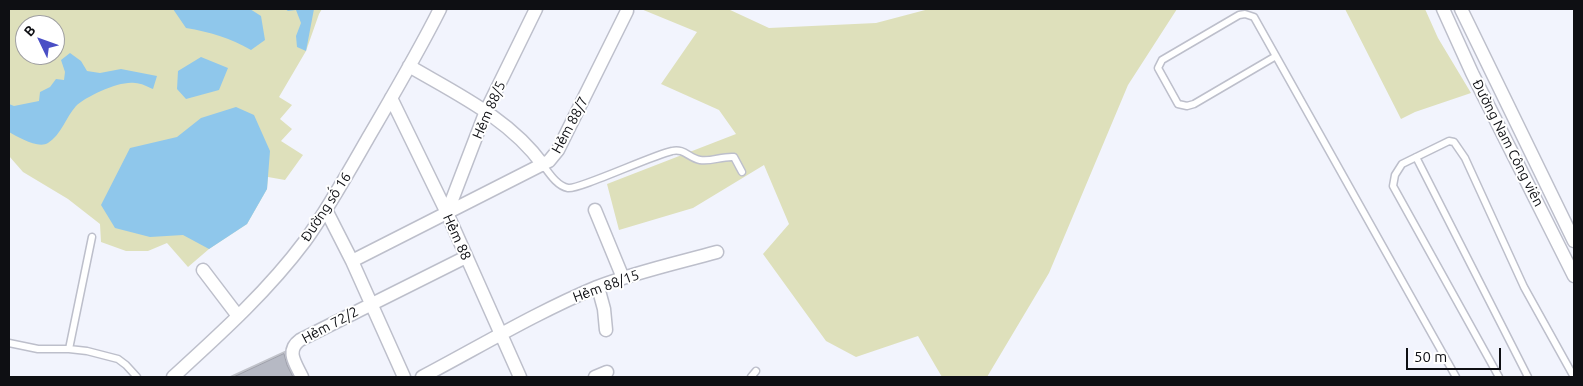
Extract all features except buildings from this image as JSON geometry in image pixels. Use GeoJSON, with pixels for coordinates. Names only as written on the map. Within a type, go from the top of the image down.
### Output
{"type":"FeatureCollection","features":[{"type":"Feature","properties":{"kind":"street","name":"Đường số 16"},"geometry":{"type":"LineString","coordinates":[[173,377],[238,316],[304,242],[326,210],[440,9]]}},
{"type":"Feature","properties":{"kind":"street","name":"Hẻm 88/5"},"geometry":{"type":"LineString","coordinates":[[447,213],[486,111],[536,9]]}},
{"type":"Feature","properties":{"kind":"street","name":"Đường Nam Công viên"},"geometry":{"type":"LineString","coordinates":[[1443,9],[1574,276]]}},
{"type":"Feature","properties":{"kind":"street","name":"Đường Nam Công viên"},"geometry":{"type":"LineString","coordinates":[[1461,9],[1574,241]]}},
{"type":"Feature","properties":{"kind":"street","name":"Hẻm 88/7"},"geometry":{"type":"LineString","coordinates":[[352,261],[549,161],[558,150],[627,10]]}},
{"type":"Feature","properties":{"kind":"street"},"geometry":{"type":"LineString","coordinates":[[409,66],[486,111],[537,156],[543,165]]}},
{"type":"Feature","properties":{"kind":"street"},"geometry":{"type":"LineString","coordinates":[[1484,95],[1500,87]]}},
{"type":"Feature","properties":{"kind":"street","name":"Hẻm 88"},"geometry":{"type":"LineString","coordinates":[[391,98],[447,213],[520,377]]}},
{"type":"Feature","properties":{"kind":"street"},"geometry":{"type":"LineString","coordinates":[[326,210],[372,303],[404,377]]}},
{"type":"Feature","properties":{"kind":"street"},"geometry":{"type":"LineString","coordinates":[[595,210],[623,278]]}},
{"type":"Feature","properties":{"kind":"street","name":"Hẻm 88/15"},"geometry":{"type":"LineString","coordinates":[[422,377],[571,299],[598,287],[623,278],[717,252]]}},
{"type":"Feature","properties":{"kind":"street","name":"Hẻm 72/2"},"geometry":{"type":"LineString","coordinates":[[302,377],[292,354],[295,344],[466,256]]}},
{"type":"Feature","properties":{"kind":"street"},"geometry":{"type":"LineString","coordinates":[[203,270],[238,316]]}},
{"type":"Feature","properties":{"kind":"street"},"geometry":{"type":"LineString","coordinates":[[598,287],[604,309],[606,330]]}},
{"type":"Feature","properties":{"kind":"street"},"geometry":{"type":"LineString","coordinates":[[187,365],[193,377]]}},
{"type":"Feature","properties":{"kind":"street"},"geometry":{"type":"LineString","coordinates":[[595,377],[607,372]]}},
{"type":"Feature","properties":{"kind":"lane"},"geometry":{"type":"LineString","coordinates":[[1276,56],[1194,104],[1187,106],[1178,104],[1158,68],[1162,60],[1239,15],[1245,14],[1254,17],[1276,56],[1456,377]]}},
{"type":"Feature","properties":{"kind":"lane"},"geometry":{"type":"LineString","coordinates":[[1499,377],[1393,186],[1395,175],[1402,164],[1449,141],[1454,142],[1459,148],[1524,287],[1574,377]]}},
{"type":"Feature","properties":{"kind":"lane"},"geometry":{"type":"LineString","coordinates":[[543,165],[562,186],[573,189],[637,162],[673,150],[682,150],[701,160],[727,156],[734,157],[742,172]]}},
{"type":"Feature","properties":{"kind":"lane"},"geometry":{"type":"LineString","coordinates":[[1416,157],[1528,377]]}},
{"type":"Feature","properties":{"kind":"lane"},"geometry":{"type":"LineString","coordinates":[[69,349],[92,237]]}},
{"type":"Feature","properties":{"kind":"lane"},"geometry":{"type":"LineString","coordinates":[[9,343],[38,349],[87,351],[118,359],[137,377]]}},
{"type":"Feature","properties":{"kind":"lane"},"geometry":{"type":"LineString","coordinates":[[751,377],[756,370]]}},
{"type":"Feature","properties":{"kind":"green space"},"geometry":{"type":"Polygon","coordinates":[[[9,9],[322,9],[306,51],[279,97],[292,105],[280,119],[292,129],[281,141],[303,155],[285,180],[268,177],[267,189],[247,224],[209,249],[188,267],[167,243],[148,251],[126,251],[101,242],[100,224],[68,199],[23,172],[9,156],[9,9]]]}},
{"type":"Feature","properties":{"kind":"green space"},"geometry":{"type":"Polygon","coordinates":[[[641,9],[728,9],[769,28],[876,23],[929,9],[1177,9],[1128,85],[1049,273],[987,377],[942,377],[918,336],[856,357],[826,341],[763,254],[789,224],[764,165],[693,208],[619,230],[607,184],[736,134],[719,110],[661,84],[697,32],[641,9]]]}},
{"type":"Feature","properties":{"kind":"green space"},"geometry":{"type":"Polygon","coordinates":[[[1345,9],[1425,9],[1438,38],[1471,93],[1415,112],[1401,119],[1345,9]]]}},
{"type":"Feature","properties":{"kind":"water"},"geometry":{"type":"Polygon","coordinates":[[[173,9],[250,9],[261,16],[265,40],[251,50],[220,36],[186,28],[173,9]]]}},
{"type":"Feature","properties":{"kind":"water"},"geometry":{"type":"Polygon","coordinates":[[[285,9],[314,9],[306,51],[297,47],[296,36],[301,23],[296,10],[288,11],[285,9]]]}},
{"type":"Feature","properties":{"kind":"water"},"geometry":{"type":"Polygon","coordinates":[[[70,53],[81,61],[87,71],[100,73],[121,69],[157,76],[153,89],[140,84],[121,84],[95,94],[81,102],[72,110],[53,140],[48,143],[39,145],[28,142],[9,132],[9,104],[14,106],[39,101],[40,92],[50,87],[56,79],[64,80],[65,72],[63,65],[65,65],[65,57],[70,53]]]}},
{"type":"Feature","properties":{"kind":"water"},"geometry":{"type":"Polygon","coordinates":[[[201,57],[228,68],[219,90],[186,99],[177,89],[178,71],[201,57]]]}},
{"type":"Feature","properties":{"kind":"water"},"geometry":{"type":"Polygon","coordinates":[[[236,107],[254,115],[270,151],[267,189],[247,224],[209,249],[183,235],[150,237],[115,228],[101,205],[130,148],[177,137],[201,118],[236,107]]]}}]}
